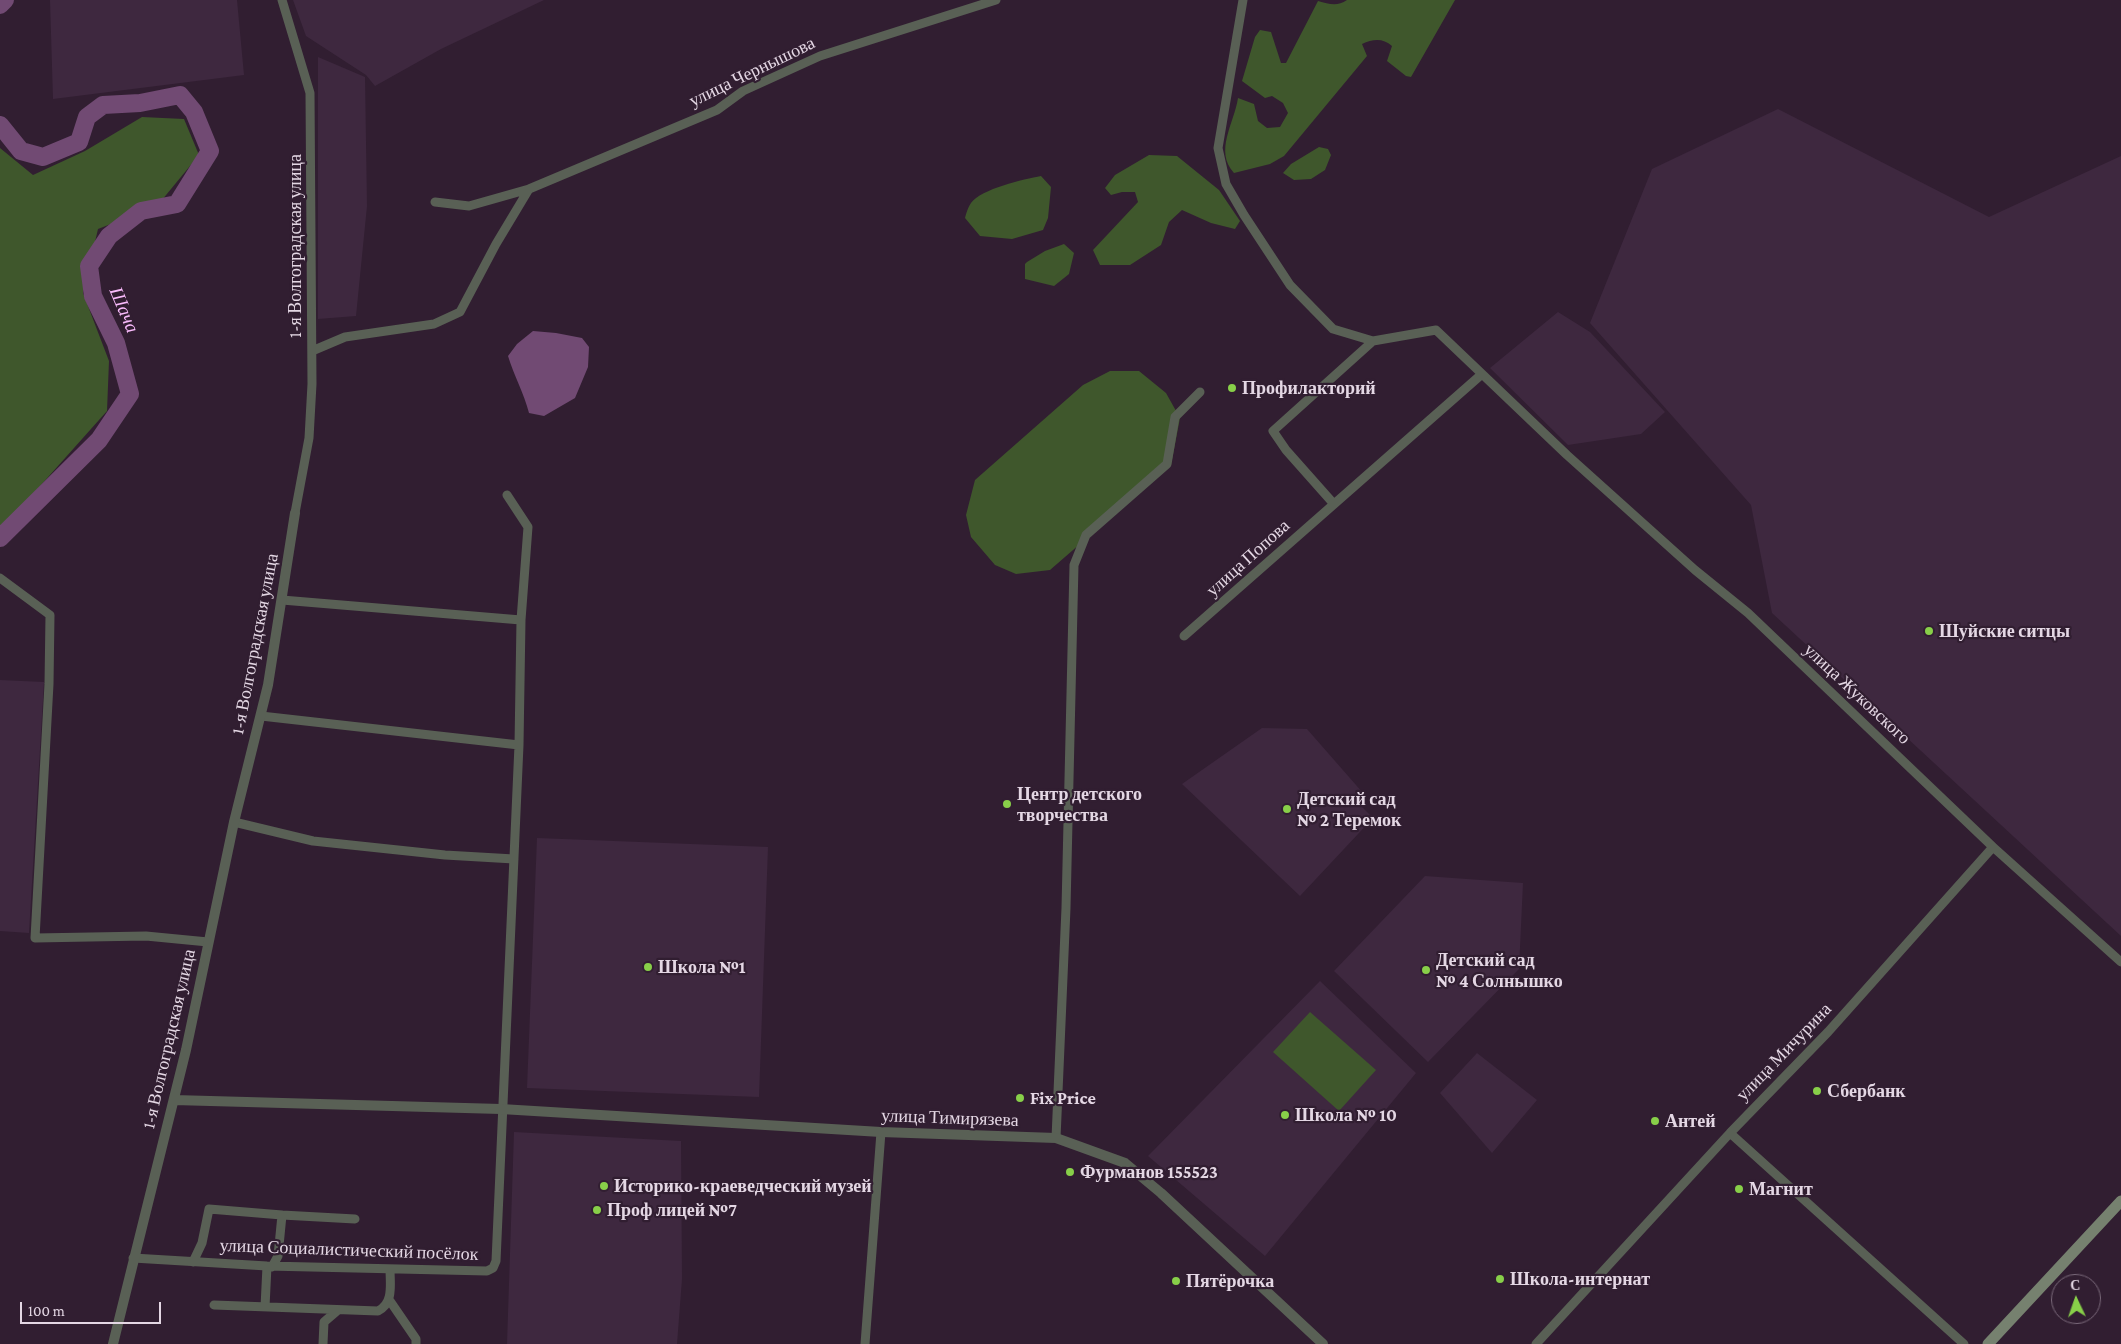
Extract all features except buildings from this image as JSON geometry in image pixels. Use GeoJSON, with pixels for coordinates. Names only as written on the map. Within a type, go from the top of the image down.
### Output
{"type":"FeatureCollection","features":[{"type":"Feature","properties":{"kind":"main road"},"geometry":{"type":"LineString","coordinates":[[1988,1344],[2121,1202]]}},
{"type":"Feature","properties":{"kind":"street","name":"1-я Волгоградская улица"},"geometry":{"type":"LineString","coordinates":[[113,1344],[186,1050],[234,822],[268,685],[295,513],[309,438],[312,351],[310,93],[282,0]]}},
{"type":"Feature","properties":{"kind":"street","name":"улица Чернышова"},"geometry":{"type":"LineString","coordinates":[[435,202],[470,206],[529,189],[717,110],[743,91],[820,56],[996,0]]}},
{"type":"Feature","properties":{"kind":"street"},"geometry":{"type":"LineString","coordinates":[[1243,0],[1218,148],[1226,184],[1290,285],[1333,329],[1373,341]]}},
{"type":"Feature","properties":{"kind":"street"},"geometry":{"type":"LineString","coordinates":[[312,351],[344,337],[434,324],[460,312],[496,244],[529,189]]}},
{"type":"Feature","properties":{"kind":"street","name":"улица Жуковского"},"geometry":{"type":"LineString","coordinates":[[1373,341],[1436,330],[1567,455],[1694,570],[1748,613],[1920,775],[1993,847],[2121,962]]}},
{"type":"Feature","properties":{"kind":"street"},"geometry":{"type":"LineString","coordinates":[[1333,503],[1286,450],[1273,431],[1373,341]]}},
{"type":"Feature","properties":{"kind":"street","name":"улица Попова"},"geometry":{"type":"LineString","coordinates":[[1184,636],[1333,503],[1482,374]]}},
{"type":"Feature","properties":{"kind":"street"},"geometry":{"type":"LineString","coordinates":[[1056,1138],[1066,908],[1074,565],[1086,535],[1167,464],[1175,417],[1200,392]]}},
{"type":"Feature","properties":{"kind":"street","name":"улица Социалистический посёлок"},"geometry":{"type":"LineString","coordinates":[[133,1258],[269,1266],[487,1270],[493,1268],[496,1261],[519,745],[521,620],[528,527],[507,495]]}},
{"type":"Feature","properties":{"kind":"street"},"geometry":{"type":"LineString","coordinates":[[0,578],[50,615],[49,684],[35,938],[146,936],[208,942]]}},
{"type":"Feature","properties":{"kind":"street"},"geometry":{"type":"LineString","coordinates":[[282,600],[521,620]]}},
{"type":"Feature","properties":{"kind":"street"},"geometry":{"type":"LineString","coordinates":[[261,716],[519,745]]}},
{"type":"Feature","properties":{"kind":"street"},"geometry":{"type":"LineString","coordinates":[[234,822],[313,841],[445,855],[514,859]]}},
{"type":"Feature","properties":{"kind":"street","name":"улица Мичурина"},"geometry":{"type":"LineString","coordinates":[[1536,1344],[1730,1133],[1828,1032],[1993,847]]}},
{"type":"Feature","properties":{"kind":"street"},"geometry":{"type":"LineString","coordinates":[[174,1100],[502,1109]]}},
{"type":"Feature","properties":{"kind":"street","name":"улица Тимирязева"},"geometry":{"type":"LineString","coordinates":[[502,1109],[881,1132],[1056,1138],[1125,1163],[1161,1193],[1323,1344]]}},
{"type":"Feature","properties":{"kind":"street"},"geometry":{"type":"LineString","coordinates":[[865,1344],[881,1132]]}},
{"type":"Feature","properties":{"kind":"street"},"geometry":{"type":"LineString","coordinates":[[1730,1133],[1964,1344]]}},
{"type":"Feature","properties":{"kind":"street"},"geometry":{"type":"LineString","coordinates":[[193,1262],[202,1243],[208,1209],[355,1220]]}},
{"type":"Feature","properties":{"kind":"street"},"geometry":{"type":"LineString","coordinates":[[265,1307],[269,1266],[278,1256],[282,1215]]}},
{"type":"Feature","properties":{"kind":"street"},"geometry":{"type":"LineString","coordinates":[[390,1269],[390,1301],[416,1339],[416,1344]]}},
{"type":"Feature","properties":{"kind":"street"},"geometry":{"type":"LineString","coordinates":[[214,1305],[378,1311],[385,1308],[390,1301]]}},
{"type":"Feature","properties":{"kind":"street"},"geometry":{"type":"LineString","coordinates":[[323,1344],[324,1322],[338,1310]]}},
{"type":"Feature","properties":{"kind":"shaded area"},"geometry":{"type":"Polygon","coordinates":[[[50,0],[237,0],[244,75],[53,99],[50,0]]]}},
{"type":"Feature","properties":{"kind":"shaded area"},"geometry":{"type":"Polygon","coordinates":[[[293,0],[544,0],[441,49],[375,86],[366,75],[306,36],[293,0]]]}},
{"type":"Feature","properties":{"kind":"shaded area"},"geometry":{"type":"Polygon","coordinates":[[[318,57],[365,77],[367,206],[356,316],[318,319],[318,57]]]}},
{"type":"Feature","properties":{"kind":"shaded area"},"geometry":{"type":"Polygon","coordinates":[[[1778,109],[1989,217],[2121,156],[2121,936],[1772,613],[1751,505],[1590,323],[1652,169],[1778,109]]]}},
{"type":"Feature","properties":{"kind":"shaded area"},"geometry":{"type":"Polygon","coordinates":[[[1558,312],[1590,332],[1665,412],[1641,434],[1568,445],[1490,368],[1558,312]]]}},
{"type":"Feature","properties":{"kind":"shaded area"},"geometry":{"type":"Polygon","coordinates":[[[533,331],[582,338],[589,347],[588,367],[575,398],[544,416],[529,413],[508,356],[517,344],[533,331]]]}},
{"type":"Feature","properties":{"kind":"shaded area"},"geometry":{"type":"Polygon","coordinates":[[[0,680],[44,682],[29,933],[0,931],[0,680]]]}},
{"type":"Feature","properties":{"kind":"shaded area","name":"Детский сад № 2 Теремок"},"geometry":{"type":"Polygon","coordinates":[[[1262,728],[1307,729],[1363,793],[1356,801],[1373,818],[1300,896],[1182,784],[1262,728]]]}},
{"type":"Feature","properties":{"kind":"shaded area","name":"Школа №1"},"geometry":{"type":"Polygon","coordinates":[[[537,838],[768,847],[759,1097],[527,1088],[537,838]]]}},
{"type":"Feature","properties":{"kind":"shaded area","name":"Детский сад № 4 Солнышко"},"geometry":{"type":"Polygon","coordinates":[[[1425,876],[1523,883],[1519,969],[1428,1062],[1334,971],[1425,876]]]}},
{"type":"Feature","properties":{"kind":"shaded area","name":"Школа № 10"},"geometry":{"type":"Polygon","coordinates":[[[1320,981],[1416,1073],[1265,1256],[1148,1156],[1320,981]]]}},
{"type":"Feature","properties":{"kind":"shaded area"},"geometry":{"type":"Polygon","coordinates":[[[1477,1053],[1537,1100],[1492,1153],[1440,1093],[1477,1053]]]}},
{"type":"Feature","properties":{"kind":"shaded area","name":"Проф лицей №7"},"geometry":{"type":"Polygon","coordinates":[[[514,1132],[681,1141],[682,1279],[677,1344],[507,1344],[514,1132]]]}},
{"type":"Feature","properties":{"kind":"green space"},"geometry":{"type":"Polygon","coordinates":[[[1347,0],[1455,0],[1411,77],[1406,76],[1387,61],[1392,46],[1389,43],[1378,40],[1362,44],[1367,56],[1284,156],[1270,164],[1234,173],[1228,165],[1225,146],[1238,98],[1254,104],[1258,121],[1267,128],[1280,127],[1288,113],[1283,103],[1272,96],[1265,98],[1242,81],[1255,37],[1260,30],[1271,32],[1281,63],[1286,63],[1318,1],[1340,4],[1347,0]]]}},
{"type":"Feature","properties":{"kind":"green space"},"geometry":{"type":"Polygon","coordinates":[[[142,117],[184,119],[199,155],[157,206],[98,229],[83,293],[109,361],[107,411],[0,531],[0,148],[33,175],[85,151],[142,117]]]}},
{"type":"Feature","properties":{"kind":"green space"},"geometry":{"type":"Polygon","coordinates":[[[1319,147],[1328,149],[1331,155],[1325,170],[1311,179],[1294,180],[1283,173],[1291,164],[1319,147]]]}},
{"type":"Feature","properties":{"kind":"green space"},"geometry":{"type":"Polygon","coordinates":[[[1149,155],[1177,156],[1219,190],[1240,221],[1235,229],[1211,223],[1182,210],[1169,222],[1161,245],[1130,265],[1100,265],[1093,250],[1138,202],[1135,192],[1122,192],[1111,195],[1105,188],[1115,175],[1149,155]]]}},
{"type":"Feature","properties":{"kind":"green space"},"geometry":{"type":"Polygon","coordinates":[[[1041,176],[1051,187],[1048,218],[1043,230],[1012,239],[980,236],[965,218],[971,203],[984,193],[1003,185],[1041,176]]]}},
{"type":"Feature","properties":{"kind":"green space"},"geometry":{"type":"Polygon","coordinates":[[[1064,244],[1074,253],[1069,274],[1054,286],[1025,279],[1025,264],[1027,262],[1045,251],[1064,244]]]}},
{"type":"Feature","properties":{"kind":"green space"},"geometry":{"type":"Polygon","coordinates":[[[1110,371],[1139,371],[1166,393],[1180,418],[1171,465],[1050,570],[1016,574],[995,565],[971,537],[966,515],[975,480],[1083,385],[1110,371]]]}},
{"type":"Feature","properties":{"kind":"green space"},"geometry":{"type":"Polygon","coordinates":[[[1310,1012],[1376,1070],[1339,1111],[1273,1052],[1310,1012]]]}},
{"type":"Feature","properties":{"kind":"waterway","name":"Шача"},"geometry":{"type":"LineString","coordinates":[[0,5],[5,0]]}},
{"type":"Feature","properties":{"kind":"waterway","name":"Шача"},"geometry":{"type":"LineString","coordinates":[[0,125],[21,151],[43,157],[79,142],[87,117],[103,105],[140,103],[180,95],[194,112],[210,151],[177,204],[141,211],[109,236],[89,266],[93,296],[116,343],[130,394],[99,440],[0,538]]}},
{"type":"Feature","properties":{"kind":"place","name":"Профилакторий"},"geometry":{"type":"Point","coordinates":[1232,388]}},
{"type":"Feature","properties":{"kind":"place","name":"Шуйские ситцы"},"geometry":{"type":"Point","coordinates":[1929,631]}},
{"type":"Feature","properties":{"kind":"place","name":"Центр детского творчества"},"geometry":{"type":"Point","coordinates":[1007,804]}},
{"type":"Feature","properties":{"kind":"place","name":"Детский сад № 2 Теремок"},"geometry":{"type":"Point","coordinates":[1287,809]}},
{"type":"Feature","properties":{"kind":"place","name":"Школа №1"},"geometry":{"type":"Point","coordinates":[648,967]}},
{"type":"Feature","properties":{"kind":"place","name":"Детский сад № 4 Солнышко"},"geometry":{"type":"Point","coordinates":[1426,970]}},
{"type":"Feature","properties":{"kind":"place","name":"Сбербанк"},"geometry":{"type":"Point","coordinates":[1817,1091]}},
{"type":"Feature","properties":{"kind":"place","name":"Fix Price"},"geometry":{"type":"Point","coordinates":[1020,1098]}},
{"type":"Feature","properties":{"kind":"place","name":"Школа № 10"},"geometry":{"type":"Point","coordinates":[1285,1115]}},
{"type":"Feature","properties":{"kind":"place","name":"Антей"},"geometry":{"type":"Point","coordinates":[1655,1121]}},
{"type":"Feature","properties":{"kind":"place","name":"Фурманов 155523"},"geometry":{"type":"Point","coordinates":[1070,1172]}},
{"type":"Feature","properties":{"kind":"place","name":"Историко-краеведческий музей"},"geometry":{"type":"Point","coordinates":[604,1186]}},
{"type":"Feature","properties":{"kind":"place","name":"Магнит"},"geometry":{"type":"Point","coordinates":[1739,1189]}},
{"type":"Feature","properties":{"kind":"place","name":"Проф лицей №7"},"geometry":{"type":"Point","coordinates":[597,1210]}},
{"type":"Feature","properties":{"kind":"place","name":"Школа-интернат"},"geometry":{"type":"Point","coordinates":[1500,1279]}},
{"type":"Feature","properties":{"kind":"place","name":"Пятёрочка"},"geometry":{"type":"Point","coordinates":[1176,1281]}}]}
